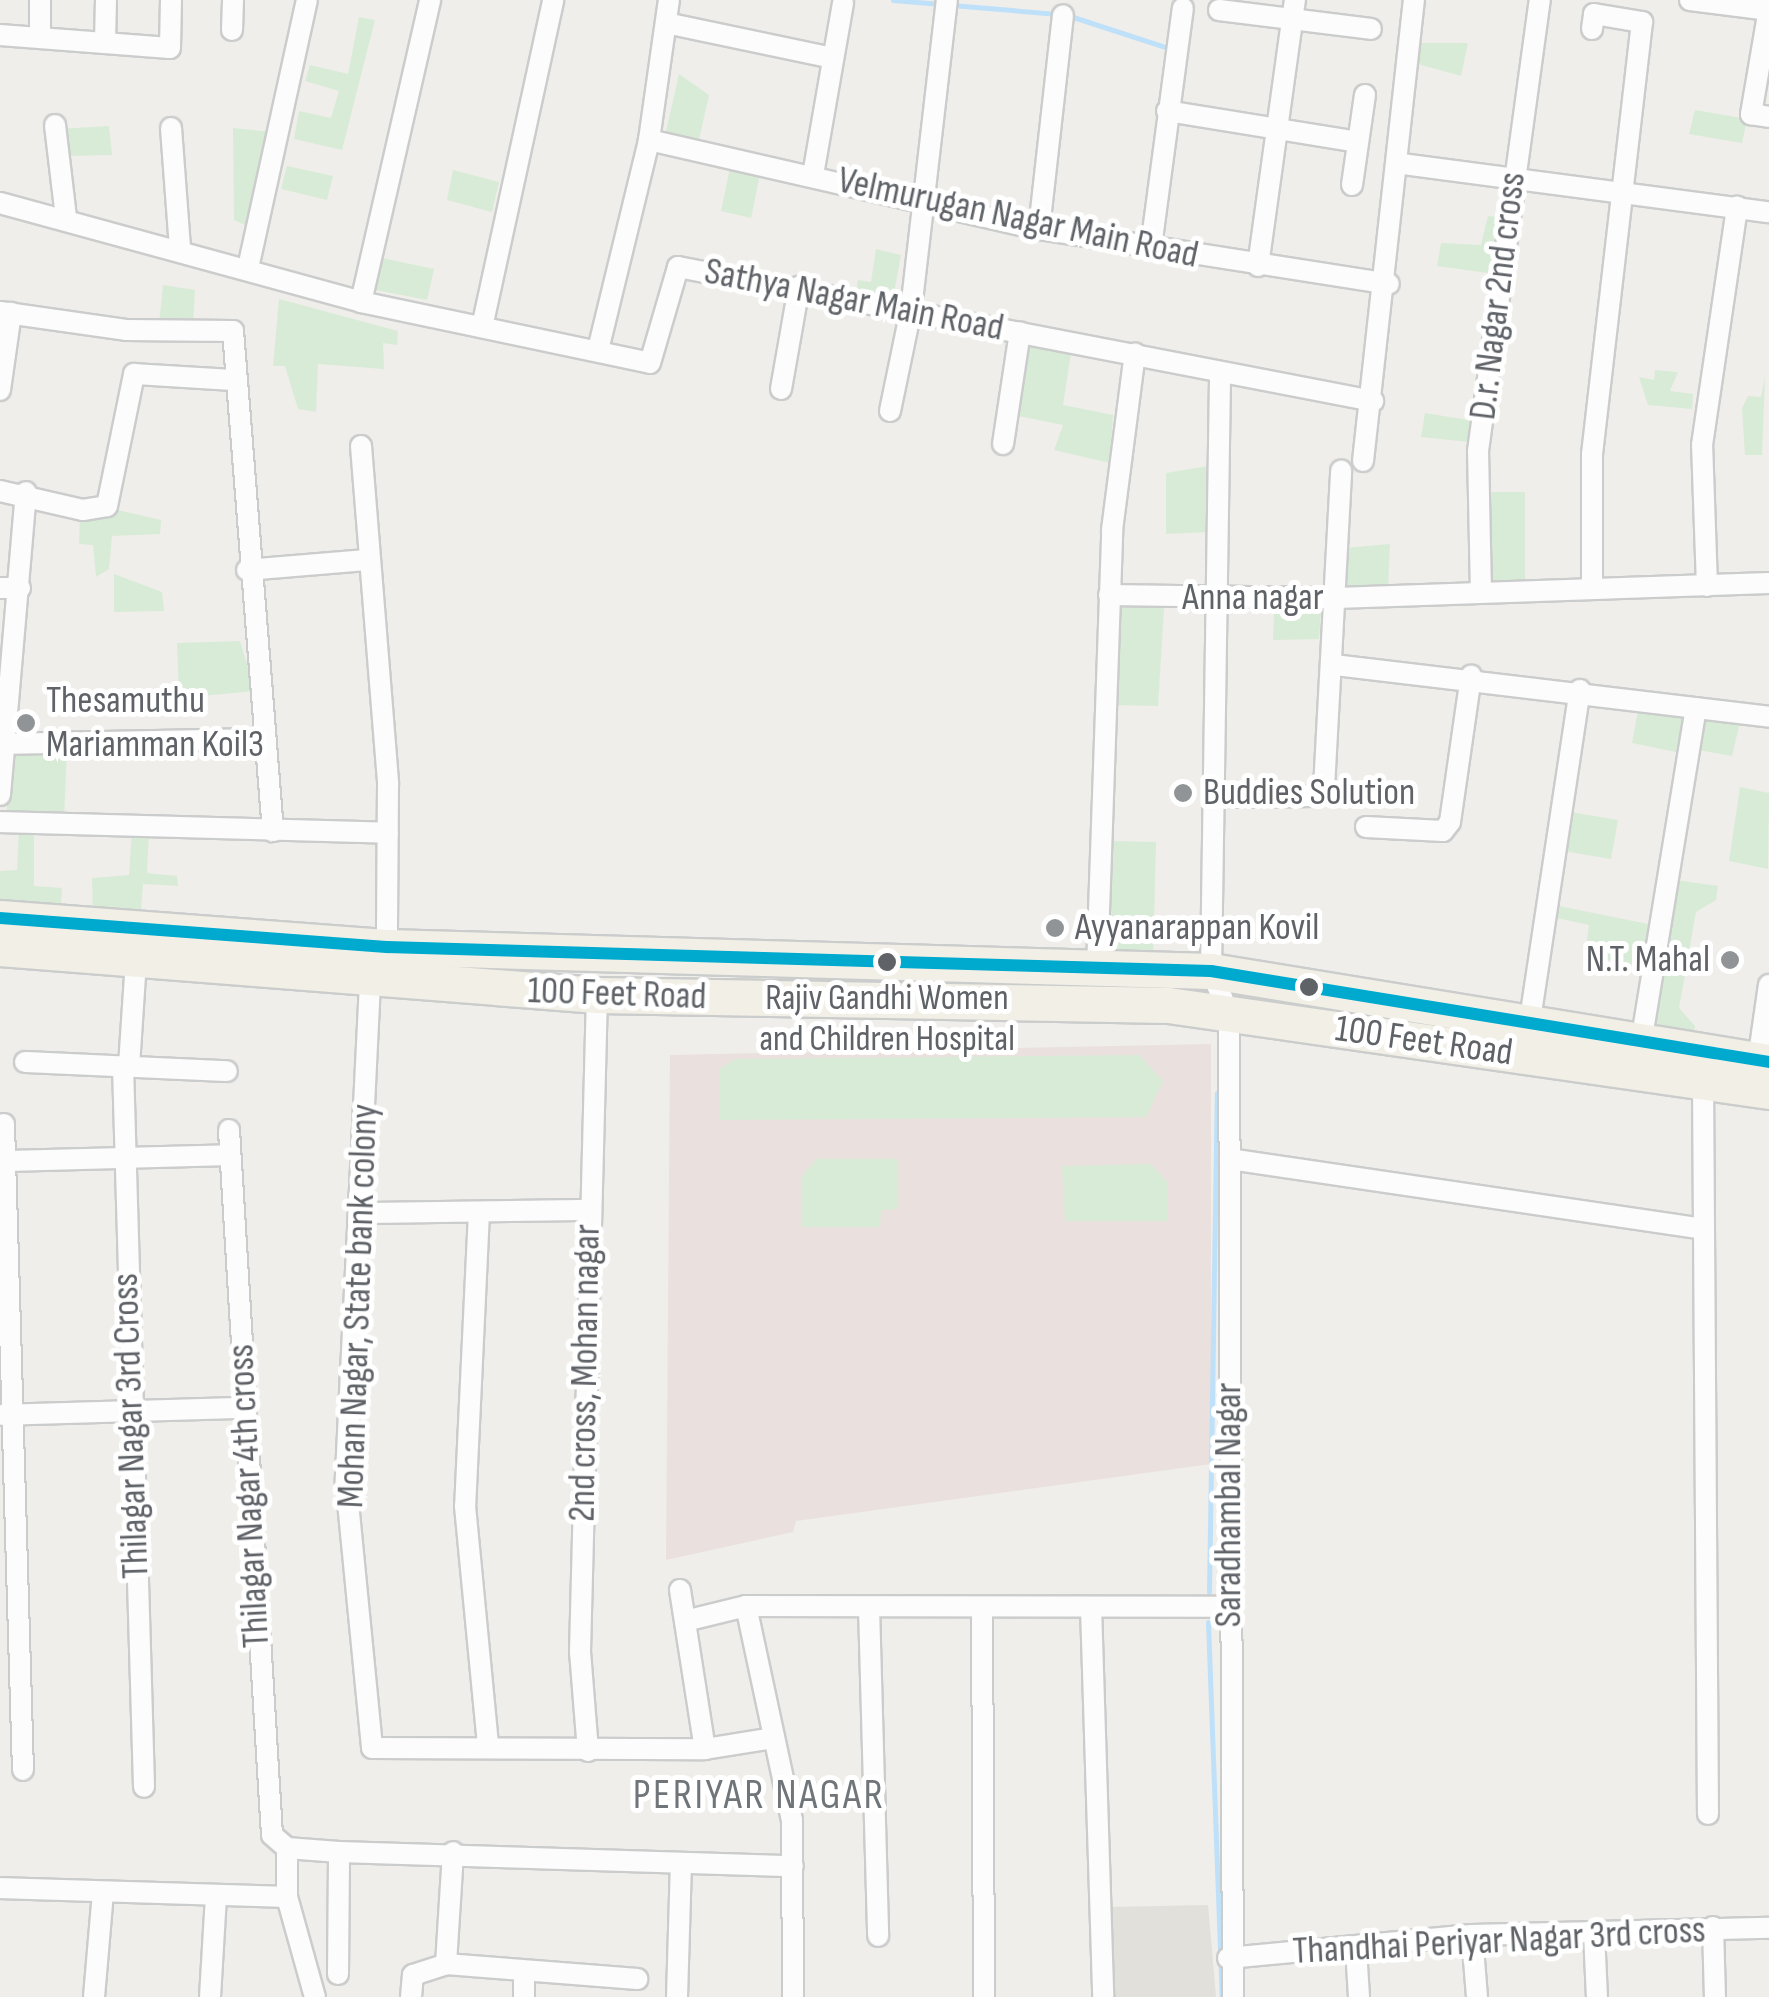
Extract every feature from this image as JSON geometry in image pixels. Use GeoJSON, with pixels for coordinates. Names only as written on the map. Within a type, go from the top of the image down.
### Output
{"type":"FeatureCollection","features":[{"type":"Feature","properties":{"kind":"highway","name":"100 Feet Road"},"geometry":{"type":"LineString","coordinates":[[0,918],[387,947],[1211,971],[1641,1043],[1765,1071]]}},
{"type":"Feature","properties":{"kind":"highway","name":"100 Feet Road"},"geometry":{"type":"LineString","coordinates":[[0,948],[370,983],[597,995],[1229,1014],[1703,1082],[1765,1071]]}},
{"type":"Feature","properties":{"kind":"street"},"geometry":{"type":"LineString","coordinates":[[40,0],[40,38]]}},
{"type":"Feature","properties":{"kind":"street"},"geometry":{"type":"LineString","coordinates":[[106,0],[106,43]]}},
{"type":"Feature","properties":{"kind":"street"},"geometry":{"type":"LineString","coordinates":[[0,35],[170,48],[170,0]]}},
{"type":"Feature","properties":{"kind":"street"},"geometry":{"type":"LineString","coordinates":[[232,30],[233,0]]}},
{"type":"Feature","properties":{"kind":"street"},"geometry":{"type":"LineString","coordinates":[[248,268],[307,0]]}},
{"type":"Feature","properties":{"kind":"street"},"geometry":{"type":"LineString","coordinates":[[361,302],[430,0]]}},
{"type":"Feature","properties":{"kind":"street"},"geometry":{"type":"LineString","coordinates":[[482,327],[553,0]]}},
{"type":"Feature","properties":{"kind":"street"},"geometry":{"type":"LineString","coordinates":[[1363,461],[1389,284],[1414,0]]}},
{"type":"Feature","properties":{"kind":"street","name":"D.r. Nagar 2nd cross"},"geometry":{"type":"LineString","coordinates":[[1481,593],[1478,451],[1511,184],[1540,0]]}},
{"type":"Feature","properties":{"kind":"street"},"geometry":{"type":"LineString","coordinates":[[1690,0],[1769,10],[1752,114],[1769,118]]}},
{"type":"Feature","properties":{"kind":"street"},"geometry":{"type":"LineString","coordinates":[[598,350],[649,140],[671,24],[665,1]]}},
{"type":"Feature","properties":{"kind":"street"},"geometry":{"type":"LineString","coordinates":[[814,176],[843,2]]}},
{"type":"Feature","properties":{"kind":"street"},"geometry":{"type":"LineString","coordinates":[[890,411],[912,310],[920,198],[946,7]]}},
{"type":"Feature","properties":{"kind":"street"},"geometry":{"type":"LineString","coordinates":[[1150,247],[1183,8]]}},
{"type":"Feature","properties":{"kind":"street"},"geometry":{"type":"LineString","coordinates":[[1219,10],[1293,10],[1371,28]]}},
{"type":"Feature","properties":{"kind":"street"},"geometry":{"type":"LineString","coordinates":[[1258,266],[1282,130],[1293,10]]}},
{"type":"Feature","properties":{"kind":"street"},"geometry":{"type":"LineString","coordinates":[[1592,29],[1594,14],[1642,22],[1592,455],[1592,589]]}},
{"type":"Feature","properties":{"kind":"street"},"geometry":{"type":"LineString","coordinates":[[1040,229],[1062,15]]}},
{"type":"Feature","properties":{"kind":"street"},"geometry":{"type":"LineString","coordinates":[[671,24],[832,58]]}},
{"type":"Feature","properties":{"kind":"street"},"geometry":{"type":"LineString","coordinates":[[1352,185],[1366,95]]}},
{"type":"Feature","properties":{"kind":"street"},"geometry":{"type":"LineString","coordinates":[[1167,111],[1358,142]]}},
{"type":"Feature","properties":{"kind":"street"},"geometry":{"type":"LineString","coordinates":[[54,125],[66,217]]}},
{"type":"Feature","properties":{"kind":"street"},"geometry":{"type":"LineString","coordinates":[[171,128],[180,248]]}},
{"type":"Feature","properties":{"kind":"street","name":"Velmurugan Nagar Main Road"},"geometry":{"type":"LineString","coordinates":[[649,140],[920,198],[1040,229],[1389,284]]}},
{"type":"Feature","properties":{"kind":"street"},"geometry":{"type":"LineString","coordinates":[[1402,164],[1511,184],[1769,212]]}},
{"type":"Feature","properties":{"kind":"street","name":"Sathya Nagar Main Road"},"geometry":{"type":"LineString","coordinates":[[0,203],[180,248],[361,302],[650,363],[678,267],[1134,353],[1220,378],[1373,401]]}},
{"type":"Feature","properties":{"kind":"street"},"geometry":{"type":"LineString","coordinates":[[1707,586],[1702,444],[1737,207]]}},
{"type":"Feature","properties":{"kind":"street"},"geometry":{"type":"LineString","coordinates":[[781,389],[799,287]]}},
{"type":"Feature","properties":{"kind":"street"},"geometry":{"type":"LineString","coordinates":[[0,390],[6,313],[126,330],[233,331],[231,380],[246,570],[273,831]]}},
{"type":"Feature","properties":{"kind":"street"},"geometry":{"type":"LineString","coordinates":[[1003,444],[1020,332]]}},
{"type":"Feature","properties":{"kind":"street"},"geometry":{"type":"LineString","coordinates":[[1098,968],[1109,595],[1134,353]]}},
{"type":"Feature","properties":{"kind":"street"},"geometry":{"type":"LineString","coordinates":[[0,491],[26,492],[83,510],[106,506],[134,374],[231,380]]}},
{"type":"Feature","properties":{"kind":"street"},"geometry":{"type":"LineString","coordinates":[[1220,378],[1218,797],[1211,971],[1229,1014]]}},
{"type":"Feature","properties":{"kind":"street"},"geometry":{"type":"LineString","coordinates":[[361,446],[388,833],[387,947]]}},
{"type":"Feature","properties":{"kind":"street"},"geometry":{"type":"LineString","coordinates":[[1218,797],[1315,796],[1324,788],[1334,664],[1341,470]]}},
{"type":"Feature","properties":{"kind":"street"},"geometry":{"type":"LineString","coordinates":[[0,795],[1,711],[15,680],[10,588],[26,492]]}},
{"type":"Feature","properties":{"kind":"street"},"geometry":{"type":"LineString","coordinates":[[246,570],[366,560]]}},
{"type":"Feature","properties":{"kind":"street","name":"Anna nagar"},"geometry":{"type":"LineString","coordinates":[[1109,595],[1216,600],[1336,598],[1769,583]]}},
{"type":"Feature","properties":{"kind":"street"},"geometry":{"type":"LineString","coordinates":[[1334,664],[1470,676],[1769,717]]}},
{"type":"Feature","properties":{"kind":"street"},"geometry":{"type":"LineString","coordinates":[[1366,827],[1443,831],[1450,822],[1470,676]]}},
{"type":"Feature","properties":{"kind":"street"},"geometry":{"type":"LineString","coordinates":[[1529,1026],[1580,690]]}},
{"type":"Feature","properties":{"kind":"street"},"geometry":{"type":"LineString","coordinates":[[1641,1043],[1696,708]]}},
{"type":"Feature","properties":{"kind":"street"},"geometry":{"type":"LineString","coordinates":[[1,744],[261,739]]}},
{"type":"Feature","properties":{"kind":"street"},"geometry":{"type":"LineString","coordinates":[[0,822],[388,833]]}},
{"type":"Feature","properties":{"kind":"street","name":"Thilagar Nagar 3rd Cross"},"geometry":{"type":"LineString","coordinates":[[136,961],[122,1156],[144,1787]]}},
{"type":"Feature","properties":{"kind":"street","name":"Mohan Nagar, State bank colony"},"geometry":{"type":"LineString","coordinates":[[370,983],[346,1482],[372,1748],[488,1748]]}},
{"type":"Feature","properties":{"kind":"street"},"geometry":{"type":"LineString","coordinates":[[1765,1071],[1769,986]]}},
{"type":"Feature","properties":{"kind":"street","name":"2nd cross, Mohan nagar"},"geometry":{"type":"LineString","coordinates":[[588,1751],[580,1652],[588,1210],[597,995]]}},
{"type":"Feature","properties":{"kind":"street","name":"Saradhambal Nagar"},"geometry":{"type":"LineString","coordinates":[[1229,1014],[1228,1958],[1234,1997]]}},
{"type":"Feature","properties":{"kind":"street"},"geometry":{"type":"LineString","coordinates":[[25,1062],[227,1071]]}},
{"type":"Feature","properties":{"kind":"street"},"geometry":{"type":"LineString","coordinates":[[1703,1082],[1708,1814]]}},
{"type":"Feature","properties":{"kind":"street"},"geometry":{"type":"LineString","coordinates":[[4,1124],[7,1415],[23,1770]]}},
{"type":"Feature","properties":{"kind":"street","name":"Thilagar Nagar 4th cross"},"geometry":{"type":"LineString","coordinates":[[229,1130],[244,1408],[280,1842],[287,1896],[315,1997]]}},
{"type":"Feature","properties":{"kind":"street"},"geometry":{"type":"LineString","coordinates":[[6,1160],[230,1155]]}},
{"type":"Feature","properties":{"kind":"street"},"geometry":{"type":"LineString","coordinates":[[1230,1159],[1702,1230]]}},
{"type":"Feature","properties":{"kind":"street"},"geometry":{"type":"LineString","coordinates":[[361,1212],[588,1210]]}},
{"type":"Feature","properties":{"kind":"street"},"geometry":{"type":"LineString","coordinates":[[479,1212],[464,1506],[488,1748],[706,1748],[774,1738]]}},
{"type":"Feature","properties":{"kind":"street"},"geometry":{"type":"LineString","coordinates":[[7,1415],[244,1408]]}},
{"type":"Feature","properties":{"kind":"street"},"geometry":{"type":"LineString","coordinates":[[680,1590],[706,1748]]}},
{"type":"Feature","properties":{"kind":"street"},"geometry":{"type":"LineString","coordinates":[[685,1621],[746,1606],[1228,1607]]}},
{"type":"Feature","properties":{"kind":"street"},"geometry":{"type":"LineString","coordinates":[[746,1606],[774,1738],[793,1866],[794,1997]]}},
{"type":"Feature","properties":{"kind":"street"},"geometry":{"type":"LineString","coordinates":[[982,1606],[984,1997]]}},
{"type":"Feature","properties":{"kind":"street"},"geometry":{"type":"LineString","coordinates":[[869,1607],[878,1936]]}},
{"type":"Feature","properties":{"kind":"street"},"geometry":{"type":"LineString","coordinates":[[1092,1607],[1103,1997]]}},
{"type":"Feature","properties":{"kind":"street"},"geometry":{"type":"LineString","coordinates":[[280,1842],[339,1852],[453,1852],[793,1866]]}},
{"type":"Feature","properties":{"kind":"street"},"geometry":{"type":"LineString","coordinates":[[338,1974],[339,1852]]}},
{"type":"Feature","properties":{"kind":"street"},"geometry":{"type":"LineString","coordinates":[[446,1964],[453,1852]]}},
{"type":"Feature","properties":{"kind":"street"},"geometry":{"type":"LineString","coordinates":[[677,1997],[681,1864]]}},
{"type":"Feature","properties":{"kind":"street"},"geometry":{"type":"LineString","coordinates":[[0,1888],[287,1896]]}},
{"type":"Feature","properties":{"kind":"street"},"geometry":{"type":"LineString","coordinates":[[94,1997],[102,1893]]}},
{"type":"Feature","properties":{"kind":"street"},"geometry":{"type":"LineString","coordinates":[[210,1997],[216,1895]]}},
{"type":"Feature","properties":{"kind":"street"},"geometry":{"type":"LineString","coordinates":[[1713,1928],[1714,1997]]}},
{"type":"Feature","properties":{"kind":"street","name":"Thandhai Periyar Nagar 3rd cross"},"geometry":{"type":"LineString","coordinates":[[1228,1958],[1472,1936],[1769,1928]]}},
{"type":"Feature","properties":{"kind":"street"},"geometry":{"type":"LineString","coordinates":[[1594,1932],[1597,1997]]}},
{"type":"Feature","properties":{"kind":"street"},"geometry":{"type":"LineString","coordinates":[[1472,1936],[1476,1997]]}},
{"type":"Feature","properties":{"kind":"street"},"geometry":{"type":"LineString","coordinates":[[1356,1949],[1359,1997]]}},
{"type":"Feature","properties":{"kind":"street"},"geometry":{"type":"LineString","coordinates":[[411,1997],[413,1974],[446,1964],[637,1978]]}},
{"type":"Feature","properties":{"kind":"street"},"geometry":{"type":"LineString","coordinates":[[524,1971],[524,1997]]}},
{"type":"Feature","properties":{"kind":"shaded area"},"geometry":{"type":"Polygon","coordinates":[[[1211,1044],[1211,1464],[796,1521],[793,1532],[666,1560],[670,1055],[1211,1044]]]}},
{"type":"Feature","properties":{"kind":"shaded area"},"geometry":{"type":"Polygon","coordinates":[[[1208,1905],[1216,1997],[1111,1997],[1107,1907],[1208,1905]]]}},
{"type":"Feature","properties":{"kind":"green space"},"geometry":{"type":"Polygon","coordinates":[[[359,17],[375,20],[342,150],[294,139],[299,111],[331,118],[339,91],[305,81],[310,65],[348,74],[359,17]]]}},
{"type":"Feature","properties":{"kind":"green space"},"geometry":{"type":"Polygon","coordinates":[[[1417,43],[1468,43],[1461,76],[1414,63],[1417,43]]]}},
{"type":"Feature","properties":{"kind":"green space"},"geometry":{"type":"Polygon","coordinates":[[[679,74],[709,95],[698,144],[665,136],[679,74]]]}},
{"type":"Feature","properties":{"kind":"green space"},"geometry":{"type":"Polygon","coordinates":[[[1695,110],[1747,119],[1742,143],[1689,134],[1695,110]]]}},
{"type":"Feature","properties":{"kind":"green space"},"geometry":{"type":"Polygon","coordinates":[[[109,126],[112,155],[67,156],[59,129],[109,126]]]}},
{"type":"Feature","properties":{"kind":"green space"},"geometry":{"type":"Polygon","coordinates":[[[233,128],[272,132],[252,228],[234,220],[233,128]]]}},
{"type":"Feature","properties":{"kind":"green space"},"geometry":{"type":"Polygon","coordinates":[[[731,163],[761,169],[751,218],[721,211],[731,163]]]}},
{"type":"Feature","properties":{"kind":"green space"},"geometry":{"type":"Polygon","coordinates":[[[287,166],[333,176],[327,200],[281,189],[287,166]]]}},
{"type":"Feature","properties":{"kind":"green space"},"geometry":{"type":"Polygon","coordinates":[[[453,170],[499,182],[492,212],[447,200],[453,170]]]}},
{"type":"Feature","properties":{"kind":"green space"},"geometry":{"type":"Polygon","coordinates":[[[1488,216],[1507,218],[1495,274],[1437,266],[1441,243],[1481,245],[1488,216]]]}},
{"type":"Feature","properties":{"kind":"green space"},"geometry":{"type":"Polygon","coordinates":[[[876,249],[901,255],[893,298],[856,293],[858,280],[871,282],[876,249]]]}},
{"type":"Feature","properties":{"kind":"green space"},"geometry":{"type":"Polygon","coordinates":[[[382,258],[434,269],[427,300],[376,290],[382,258]]]}},
{"type":"Feature","properties":{"kind":"green space"},"geometry":{"type":"Polygon","coordinates":[[[163,285],[195,290],[193,325],[159,324],[163,285]]]}},
{"type":"Feature","properties":{"kind":"green space"},"geometry":{"type":"Polygon","coordinates":[[[279,299],[398,331],[397,345],[383,343],[384,369],[318,364],[316,412],[298,409],[285,366],[273,366],[279,299]]]}},
{"type":"Feature","properties":{"kind":"green space"},"geometry":{"type":"Polygon","coordinates":[[[1024,340],[1071,353],[1063,405],[1113,415],[1110,463],[1054,450],[1063,425],[1014,415],[1024,340]]]}},
{"type":"Feature","properties":{"kind":"green space"},"geometry":{"type":"Polygon","coordinates":[[[1655,370],[1678,372],[1670,391],[1693,394],[1692,409],[1648,405],[1639,377],[1654,380],[1655,370]]]}},
{"type":"Feature","properties":{"kind":"green space"},"geometry":{"type":"Polygon","coordinates":[[[1765,376],[1762,455],[1745,455],[1742,408],[1748,396],[1761,397],[1765,376]]]}},
{"type":"Feature","properties":{"kind":"green space"},"geometry":{"type":"Polygon","coordinates":[[[1425,413],[1474,421],[1469,442],[1421,437],[1425,413]]]}},
{"type":"Feature","properties":{"kind":"green space"},"geometry":{"type":"Polygon","coordinates":[[[1208,466],[1208,532],[1166,534],[1166,473],[1208,466]]]}},
{"type":"Feature","properties":{"kind":"green space"},"geometry":{"type":"Polygon","coordinates":[[[1485,492],[1525,492],[1525,580],[1485,581],[1485,492]]]}},
{"type":"Feature","properties":{"kind":"green space"},"geometry":{"type":"Polygon","coordinates":[[[113,509],[161,520],[160,534],[112,536],[109,569],[96,577],[93,545],[79,544],[80,516],[113,509]]]}},
{"type":"Feature","properties":{"kind":"green space"},"geometry":{"type":"Polygon","coordinates":[[[1390,544],[1388,589],[1347,590],[1344,548],[1390,544]]]}},
{"type":"Feature","properties":{"kind":"green space"},"geometry":{"type":"Polygon","coordinates":[[[114,574],[162,592],[164,611],[114,612],[114,574]]]}},
{"type":"Feature","properties":{"kind":"green space"},"geometry":{"type":"Polygon","coordinates":[[[1115,606],[1164,608],[1158,706],[1112,705],[1115,606]]]}},
{"type":"Feature","properties":{"kind":"green space"},"geometry":{"type":"Polygon","coordinates":[[[1274,612],[1321,612],[1319,639],[1273,640],[1274,612]]]}},
{"type":"Feature","properties":{"kind":"green space"},"geometry":{"type":"Polygon","coordinates":[[[240,641],[255,691],[179,698],[177,643],[240,641]]]}},
{"type":"Feature","properties":{"kind":"green space"},"geometry":{"type":"Polygon","coordinates":[[[1639,705],[1684,713],[1676,752],[1632,743],[1639,705]]]}},
{"type":"Feature","properties":{"kind":"green space"},"geometry":{"type":"Polygon","coordinates":[[[1699,713],[1741,718],[1732,756],[1693,749],[1699,713]]]}},
{"type":"Feature","properties":{"kind":"green space"},"geometry":{"type":"Polygon","coordinates":[[[67,747],[64,820],[7,818],[7,748],[67,747]]]}},
{"type":"Feature","properties":{"kind":"green space"},"geometry":{"type":"Polygon","coordinates":[[[1740,787],[1769,793],[1768,869],[1729,861],[1740,787]]]}},
{"type":"Feature","properties":{"kind":"green space"},"geometry":{"type":"Polygon","coordinates":[[[1570,812],[1618,820],[1611,859],[1563,851],[1570,812]]]}},
{"type":"Feature","properties":{"kind":"green space"},"geometry":{"type":"Polygon","coordinates":[[[19,827],[34,829],[34,886],[62,888],[60,916],[0,912],[0,871],[17,870],[19,827]]]}},
{"type":"Feature","properties":{"kind":"green space"},"geometry":{"type":"Polygon","coordinates":[[[132,833],[149,833],[147,873],[177,876],[178,886],[143,884],[140,922],[93,920],[92,878],[129,875],[132,833]]]}},
{"type":"Feature","properties":{"kind":"green space"},"geometry":{"type":"Polygon","coordinates":[[[1109,841],[1156,842],[1153,959],[1107,956],[1109,841]]]}},
{"type":"Feature","properties":{"kind":"green space"},"geometry":{"type":"Polygon","coordinates":[[[1675,880],[1718,886],[1716,900],[1696,912],[1679,1008],[1695,1026],[1692,1043],[1666,1038],[1652,1020],[1675,880]]]}},
{"type":"Feature","properties":{"kind":"green space"},"geometry":{"type":"Polygon","coordinates":[[[1554,905],[1653,925],[1646,967],[1585,956],[1589,925],[1552,917],[1554,905]]]}},
{"type":"Feature","properties":{"kind":"green space"},"geometry":{"type":"Polygon","coordinates":[[[1139,1055],[1163,1081],[1146,1117],[720,1120],[720,1069],[735,1059],[1139,1055]]]}},
{"type":"Feature","properties":{"kind":"green space"},"geometry":{"type":"Polygon","coordinates":[[[816,1159],[897,1159],[898,1209],[881,1210],[880,1227],[802,1227],[801,1178],[816,1159]]]}},
{"type":"Feature","properties":{"kind":"green space"},"geometry":{"type":"Polygon","coordinates":[[[1151,1164],[1167,1182],[1167,1221],[1065,1221],[1062,1166],[1151,1164]]]}},
{"type":"Feature","properties":{"kind":"waterway"},"geometry":{"type":"LineString","coordinates":[[893,0],[941,4]]}},
{"type":"Feature","properties":{"kind":"waterway"},"geometry":{"type":"LineString","coordinates":[[952,5],[1056,14]]}},
{"type":"Feature","properties":{"kind":"waterway"},"geometry":{"type":"LineString","coordinates":[[1067,15],[1168,48]]}},
{"type":"Feature","properties":{"kind":"waterway"},"geometry":{"type":"LineString","coordinates":[[1209,1592],[1217,1093]]}},
{"type":"Feature","properties":{"kind":"waterway"},"geometry":{"type":"LineString","coordinates":[[1208,1622],[1222,1997]]}},
{"type":"Feature","properties":{"kind":"transit line"},"geometry":{"type":"LineString","coordinates":[[0,918],[387,947],[1211,971],[1769,1062]]}},
{"type":"Feature","properties":{"kind":"place","name":"Thesamuthu Mariamman Koil3"},"geometry":{"type":"Point","coordinates":[26,723]}},
{"type":"Feature","properties":{"kind":"place","name":"Buddies Solution"},"geometry":{"type":"Point","coordinates":[1183,793]}},
{"type":"Feature","properties":{"kind":"place","name":"Ayyanarappan Kovil"},"geometry":{"type":"Point","coordinates":[1055,928]}},
{"type":"Feature","properties":{"kind":"place","name":"N.T. Mahal"},"geometry":{"type":"Point","coordinates":[1730,960]}},
{"type":"Feature","properties":{"kind":"place","name":"Rajiv Gandhi Women and Children Hospital"},"geometry":{"type":"Point","coordinates":[887,962]}},
{"type":"Feature","properties":{"kind":"district","name":"PERIYAR NAGAR"},"geometry":{"type":"Point","coordinates":[759,1796]}}]}
